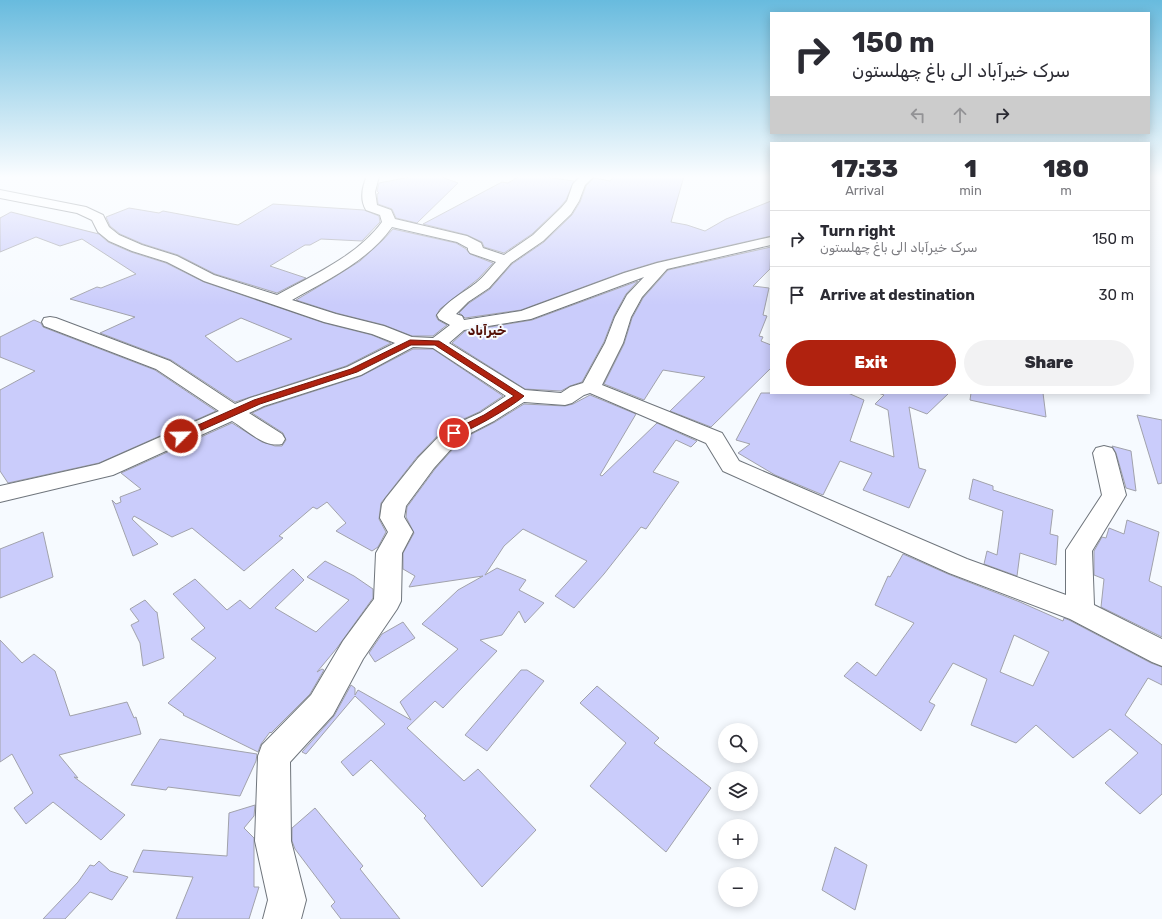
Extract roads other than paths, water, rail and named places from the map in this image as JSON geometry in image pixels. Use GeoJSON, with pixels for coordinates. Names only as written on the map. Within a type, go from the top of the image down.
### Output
{"type":"FeatureCollection","features":[{"type":"Feature","properties":{"kind":"street"},"geometry":{"type":"LineString","coordinates":[[98,219],[103,229],[114,238],[172,260],[209,278],[330,318],[378,330],[410,342],[437,343],[520,396],[565,399],[577,390],[591,387],[714,438],[731,466],[958,566],[1080,611],[1162,653]]}},
{"type":"Feature","properties":{"kind":"street"},"geometry":{"type":"LineString","coordinates":[[278,301],[362,252],[386,227],[389,222],[388,219]]}},
{"type":"Feature","properties":{"kind":"street"},"geometry":{"type":"LineString","coordinates":[[460,326],[456,320],[445,315],[462,299],[483,285],[506,260],[538,238],[557,219]]}},
{"type":"Feature","properties":{"kind":"street"},"geometry":{"type":"LineString","coordinates":[[389,222],[462,239],[476,246],[475,250],[506,260]]}},
{"type":"Feature","properties":{"kind":"street"},"geometry":{"type":"LineString","coordinates":[[437,343],[460,326],[525,315],[629,276],[662,266],[770,241]]}},
{"type":"Feature","properties":{"kind":"street"},"geometry":{"type":"LineString","coordinates":[[591,387],[614,343],[623,318],[635,295],[662,266]]}},
{"type":"Feature","properties":{"kind":"street"},"geometry":{"type":"LineString","coordinates":[[50,322],[163,364],[274,439]]}},
{"type":"Feature","properties":{"kind":"street"},"geometry":{"type":"LineString","coordinates":[[0,494],[105,470],[257,402],[354,371],[410,342]]}},
{"type":"Feature","properties":{"kind":"street"},"geometry":{"type":"LineString","coordinates":[[282,919],[287,900],[273,841],[274,756],[322,705],[353,650],[387,601],[389,553],[401,532],[392,518],[394,504],[426,463],[454,433],[486,417],[520,396]]}},
{"type":"Feature","properties":{"kind":"street"},"geometry":{"type":"LineString","coordinates":[[1080,611],[1079,550],[1114,495],[1104,453]]}},
{"type":"Feature","properties":{"kind":"district","name":"خیرآباد"},"geometry":{"type":"Point","coordinates":[487,330]}}]}
